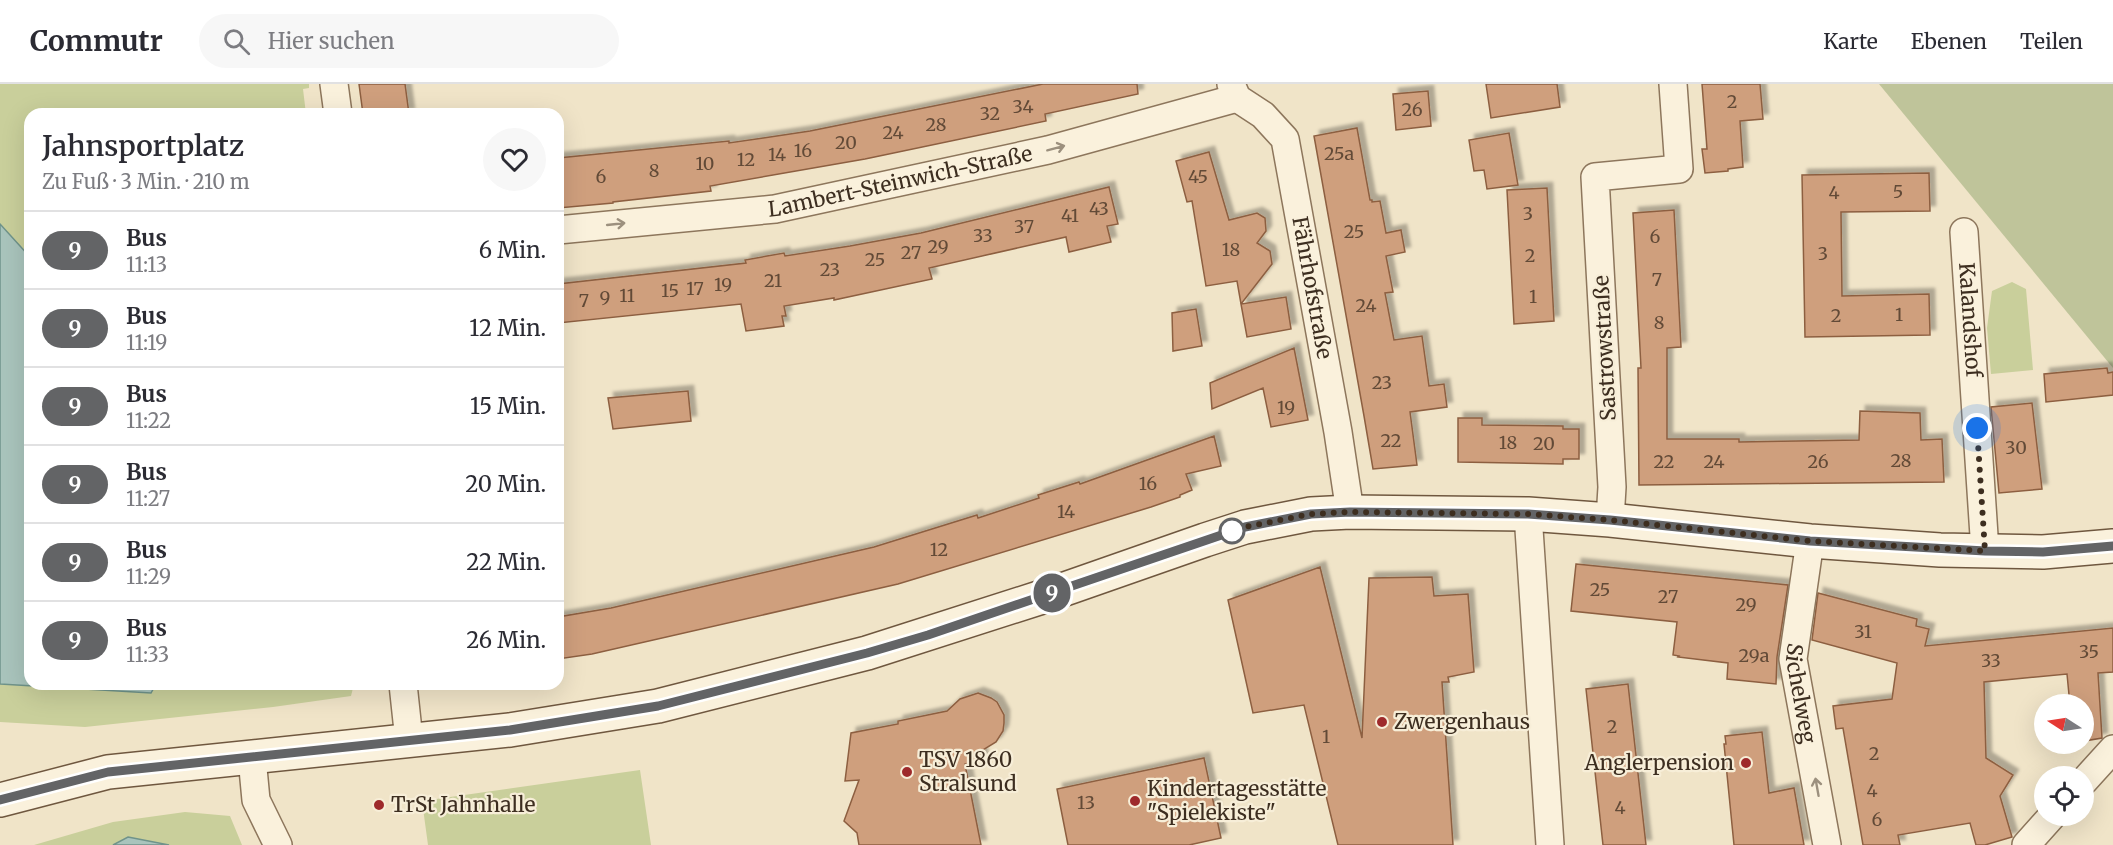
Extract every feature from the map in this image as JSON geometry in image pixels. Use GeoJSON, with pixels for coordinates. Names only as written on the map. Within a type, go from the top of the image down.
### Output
{"type":"FeatureCollection","features":[{"type":"Feature","properties":{"kind":"main road"},"geometry":{"type":"LineString","coordinates":[[0,800],[108,772],[510,730],[669,703],[808,669],[928,635],[1245,527],[1311,514],[1350,512],[1528,514],[1610,520],[1810,541],[1985,551],[2043,552],[2113,546]]}},
{"type":"Feature","properties":{"kind":"street"},"geometry":{"type":"LineString","coordinates":[[334,84],[337,108]]}},
{"type":"Feature","properties":{"kind":"street","name":"Sastrowstraße"},"geometry":{"type":"LineString","coordinates":[[1610,520],[1612,477],[1595,177],[1679,169],[1673,84]]}},
{"type":"Feature","properties":{"kind":"street","name":"Lambert-Steinwich-Straße"},"geometry":{"type":"LineString","coordinates":[[564,229],[775,209],[1048,150],[1234,91]]}},
{"type":"Feature","properties":{"kind":"street","name":"Fährhofstraße"},"geometry":{"type":"LineString","coordinates":[[1234,91],[1263,115],[1285,140],[1338,432],[1350,512]]}},
{"type":"Feature","properties":{"kind":"street","name":"Kalandshof"},"geometry":{"type":"LineString","coordinates":[[1964,232],[1985,551]]}},
{"type":"Feature","properties":{"kind":"street"},"geometry":{"type":"LineString","coordinates":[[1528,514],[1550,845]]}},
{"type":"Feature","properties":{"kind":"street","name":"Sichelweg"},"geometry":{"type":"LineString","coordinates":[[1810,541],[1792,659],[1827,845]]}},
{"type":"Feature","properties":{"kind":"street"},"geometry":{"type":"LineString","coordinates":[[404,690],[409,740]]}},
{"type":"Feature","properties":{"kind":"street"},"geometry":{"type":"LineString","coordinates":[[2094,771],[2113,749]]}},
{"type":"Feature","properties":{"kind":"street"},"geometry":{"type":"LineString","coordinates":[[252,758],[256,800],[278,845]]}},
{"type":"Feature","properties":{"kind":"street"},"geometry":{"type":"LineString","coordinates":[[2026,845],[2043,826]]}},
{"type":"Feature","properties":{"kind":"green space"},"geometry":{"type":"Polygon","coordinates":[[[0,84],[309,84],[309,88],[303,89],[305,108],[24,108],[24,250],[0,224],[0,84]]]}},
{"type":"Feature","properties":{"kind":"green space"},"geometry":{"type":"Polygon","coordinates":[[[1879,84],[2113,84],[2113,368],[1879,84]]]}},
{"type":"Feature","properties":{"kind":"green space"},"geometry":{"type":"Polygon","coordinates":[[[2012,282],[2026,289],[2033,370],[1991,374],[1987,328],[1992,291],[2012,282]]]}},
{"type":"Feature","properties":{"kind":"green space"},"geometry":{"type":"Polygon","coordinates":[[[0,684],[24,685],[24,690],[101,690],[151,693],[153,690],[352,690],[351,696],[273,707],[85,727],[0,722],[0,684]]]}},
{"type":"Feature","properties":{"kind":"green space"},"geometry":{"type":"Polygon","coordinates":[[[640,770],[651,845],[428,845],[422,801],[640,770]]]}},
{"type":"Feature","properties":{"kind":"green space"},"geometry":{"type":"Polygon","coordinates":[[[185,812],[230,816],[242,845],[169,845],[128,837],[113,845],[34,845],[113,822],[185,812]]]}},
{"type":"Feature","properties":{"kind":"water"},"geometry":{"type":"Polygon","coordinates":[[[0,224],[24,250],[24,685],[0,684],[0,224]]]}},
{"type":"Feature","properties":{"kind":"water"},"geometry":{"type":"Polygon","coordinates":[[[101,690],[153,690],[151,693],[101,690]]]}},
{"type":"Feature","properties":{"kind":"water"},"geometry":{"type":"Polygon","coordinates":[[[128,837],[169,845],[113,845],[128,837]]]}},
{"type":"Feature","properties":{"kind":"building"},"geometry":{"type":"Polygon","coordinates":[[[359,84],[405,84],[408,108],[362,108],[359,84]]]}},
{"type":"Feature","properties":{"kind":"building"},"geometry":{"type":"Polygon","coordinates":[[[1043,84],[1137,84],[1138,94],[1045,114],[1046,121],[865,159],[710,186],[711,191],[564,207],[564,157],[729,141],[729,143],[810,131],[1043,84]]]}},
{"type":"Feature","properties":{"kind":"building"},"geometry":{"type":"Polygon","coordinates":[[[1486,84],[1557,84],[1560,107],[1491,118],[1486,84]]]}},
{"type":"Feature","properties":{"kind":"building"},"geometry":{"type":"Polygon","coordinates":[[[1702,84],[1760,84],[1763,119],[1740,121],[1743,167],[1705,173],[1702,149],[1707,149],[1702,84]]]}},
{"type":"Feature","properties":{"kind":"building"},"geometry":{"type":"Polygon","coordinates":[[[1428,91],[1431,126],[1396,130],[1393,94],[1428,91]]]}},
{"type":"Feature","properties":{"kind":"building"},"geometry":{"type":"Polygon","coordinates":[[[1357,128],[1370,200],[1380,201],[1386,233],[1401,230],[1405,252],[1386,256],[1393,292],[1385,293],[1394,340],[1422,336],[1429,386],[1444,384],[1447,407],[1410,412],[1417,465],[1373,469],[1314,136],[1357,128]]]}},
{"type":"Feature","properties":{"kind":"building"},"geometry":{"type":"Polygon","coordinates":[[[1509,133],[1518,185],[1487,189],[1484,170],[1474,171],[1469,140],[1509,133]]]}},
{"type":"Feature","properties":{"kind":"building"},"geometry":{"type":"Polygon","coordinates":[[[1209,152],[1229,220],[1257,213],[1265,218],[1266,231],[1257,243],[1270,251],[1272,264],[1241,304],[1237,281],[1206,286],[1192,201],[1187,202],[1176,161],[1209,152]]]}},
{"type":"Feature","properties":{"kind":"building"},"geometry":{"type":"Polygon","coordinates":[[[1929,173],[1930,211],[1841,212],[1842,296],[1929,294],[1930,335],[1805,337],[1802,175],[1929,173]]]}},
{"type":"Feature","properties":{"kind":"building"},"geometry":{"type":"Polygon","coordinates":[[[1109,187],[1118,224],[1107,226],[1111,242],[1069,252],[1066,237],[929,268],[932,279],[834,300],[834,298],[784,306],[786,316],[782,316],[784,326],[746,331],[741,304],[564,322],[564,283],[746,263],[745,260],[784,253],[785,256],[921,233],[1109,187]]]}},
{"type":"Feature","properties":{"kind":"building"},"geometry":{"type":"Polygon","coordinates":[[[1547,188],[1554,321],[1514,324],[1507,190],[1547,188]]]}},
{"type":"Feature","properties":{"kind":"building"},"geometry":{"type":"Polygon","coordinates":[[[1674,210],[1681,347],[1667,348],[1667,439],[1739,439],[1739,442],[1859,440],[1860,411],[1920,413],[1921,440],[1942,439],[1944,482],[1639,485],[1638,368],[1641,368],[1633,213],[1674,210]]]}},
{"type":"Feature","properties":{"kind":"building"},"geometry":{"type":"Polygon","coordinates":[[[1286,297],[1291,329],[1247,337],[1241,304],[1286,297]]]}},
{"type":"Feature","properties":{"kind":"building"},"geometry":{"type":"Polygon","coordinates":[[[1196,309],[1202,346],[1173,351],[1172,313],[1196,309]]]}},
{"type":"Feature","properties":{"kind":"building"},"geometry":{"type":"Polygon","coordinates":[[[1294,348],[1308,420],[1271,427],[1263,388],[1212,409],[1210,383],[1294,348]]]}},
{"type":"Feature","properties":{"kind":"building"},"geometry":{"type":"Polygon","coordinates":[[[2107,368],[2108,373],[2113,372],[2113,395],[2046,402],[2044,374],[2107,368]]]}},
{"type":"Feature","properties":{"kind":"building"},"geometry":{"type":"Polygon","coordinates":[[[688,391],[691,421],[613,429],[608,398],[688,391]]]}},
{"type":"Feature","properties":{"kind":"building"},"geometry":{"type":"Polygon","coordinates":[[[2032,403],[2042,489],[1999,493],[1991,407],[2032,403]]]}},
{"type":"Feature","properties":{"kind":"building"},"geometry":{"type":"Polygon","coordinates":[[[1458,418],[1482,418],[1482,425],[1563,426],[1563,429],[1579,429],[1579,459],[1563,459],[1563,464],[1458,462],[1458,418]]]}},
{"type":"Feature","properties":{"kind":"building"},"geometry":{"type":"Polygon","coordinates":[[[1214,436],[1221,466],[1186,474],[1192,490],[1180,497],[1151,507],[898,584],[592,654],[564,658],[564,616],[611,608],[874,547],[977,515],[978,518],[1039,498],[1038,495],[1079,482],[1080,484],[1214,436]]]}},
{"type":"Feature","properties":{"kind":"building"},"geometry":{"type":"Polygon","coordinates":[[[1576,564],[1788,585],[1777,657],[1776,684],[1727,679],[1728,663],[1673,655],[1677,622],[1571,611],[1576,564]]]}},
{"type":"Feature","properties":{"kind":"building"},"geometry":{"type":"Polygon","coordinates":[[[1320,567],[1362,738],[1369,578],[1432,577],[1434,596],[1468,594],[1474,672],[1448,677],[1449,682],[1442,682],[1453,845],[1338,845],[1304,705],[1253,713],[1228,600],[1320,567]]]}},
{"type":"Feature","properties":{"kind":"building"},"geometry":{"type":"Polygon","coordinates":[[[1818,593],[1917,619],[1916,626],[1929,629],[1925,646],[2113,628],[2113,672],[2098,673],[2102,738],[2094,739],[2094,694],[2069,694],[2067,674],[1984,682],[1986,758],[2013,775],[2000,796],[2012,837],[1985,845],[1976,845],[1970,823],[1898,835],[1900,845],[1863,845],[1843,728],[1836,729],[1833,706],[1892,699],[1897,663],[1812,640],[1818,593]]]}},
{"type":"Feature","properties":{"kind":"building"},"geometry":{"type":"Polygon","coordinates":[[[1628,684],[1646,845],[1603,845],[1586,689],[1628,684]]]}},
{"type":"Feature","properties":{"kind":"building","name":"TSV 1860 Stralsund"},"geometry":{"type":"Polygon","coordinates":[[[978,693],[997,702],[1004,715],[1003,731],[996,742],[981,751],[983,760],[965,764],[981,845],[859,845],[857,833],[844,821],[859,780],[845,781],[851,733],[947,711],[960,699],[978,693]]]}},
{"type":"Feature","properties":{"kind":"building"},"geometry":{"type":"Polygon","coordinates":[[[1762,732],[1769,793],[1794,788],[1804,845],[1734,845],[1725,736],[1762,732]]]}},
{"type":"Feature","properties":{"kind":"building"},"geometry":{"type":"Polygon","coordinates":[[[1204,758],[1221,838],[1189,845],[1068,845],[1057,789],[1204,758]]]}},
{"type":"Feature","properties":{"kind":"bus line","name":"9"},"geometry":{"type":"LineString","coordinates":[[0,800],[108,772],[510,730],[658,706],[867,653],[928,635],[1245,527],[1311,514],[1350,512],[1528,514],[1610,520],[1810,541],[1940,550],[2043,552],[2113,546]]}},
{"type":"Feature","properties":{"kind":"place","name":"Zwergenhaus"},"geometry":{"type":"Point","coordinates":[1382,722]}},
{"type":"Feature","properties":{"kind":"place","name":"Anglerpension"},"geometry":{"type":"Point","coordinates":[1746,763]}},
{"type":"Feature","properties":{"kind":"place","name":"TSV 1860 Stralsund"},"geometry":{"type":"Point","coordinates":[907,772]}},
{"type":"Feature","properties":{"kind":"place","name":"Kindertagesstätte \"Spielekiste\""},"geometry":{"type":"Point","coordinates":[1135,801]}},
{"type":"Feature","properties":{"kind":"place","name":"TrSt Jahnhalle"},"geometry":{"type":"Point","coordinates":[379,805]}},
{"type":"Feature","properties":{"kind":"route"},"geometry":{"type":"LineString","coordinates":[[1232,531],[1225,534],[1245,527],[1311,514],[1350,512],[1528,514],[1610,520],[1810,541],[1985,551],[1977,428]]}}]}
